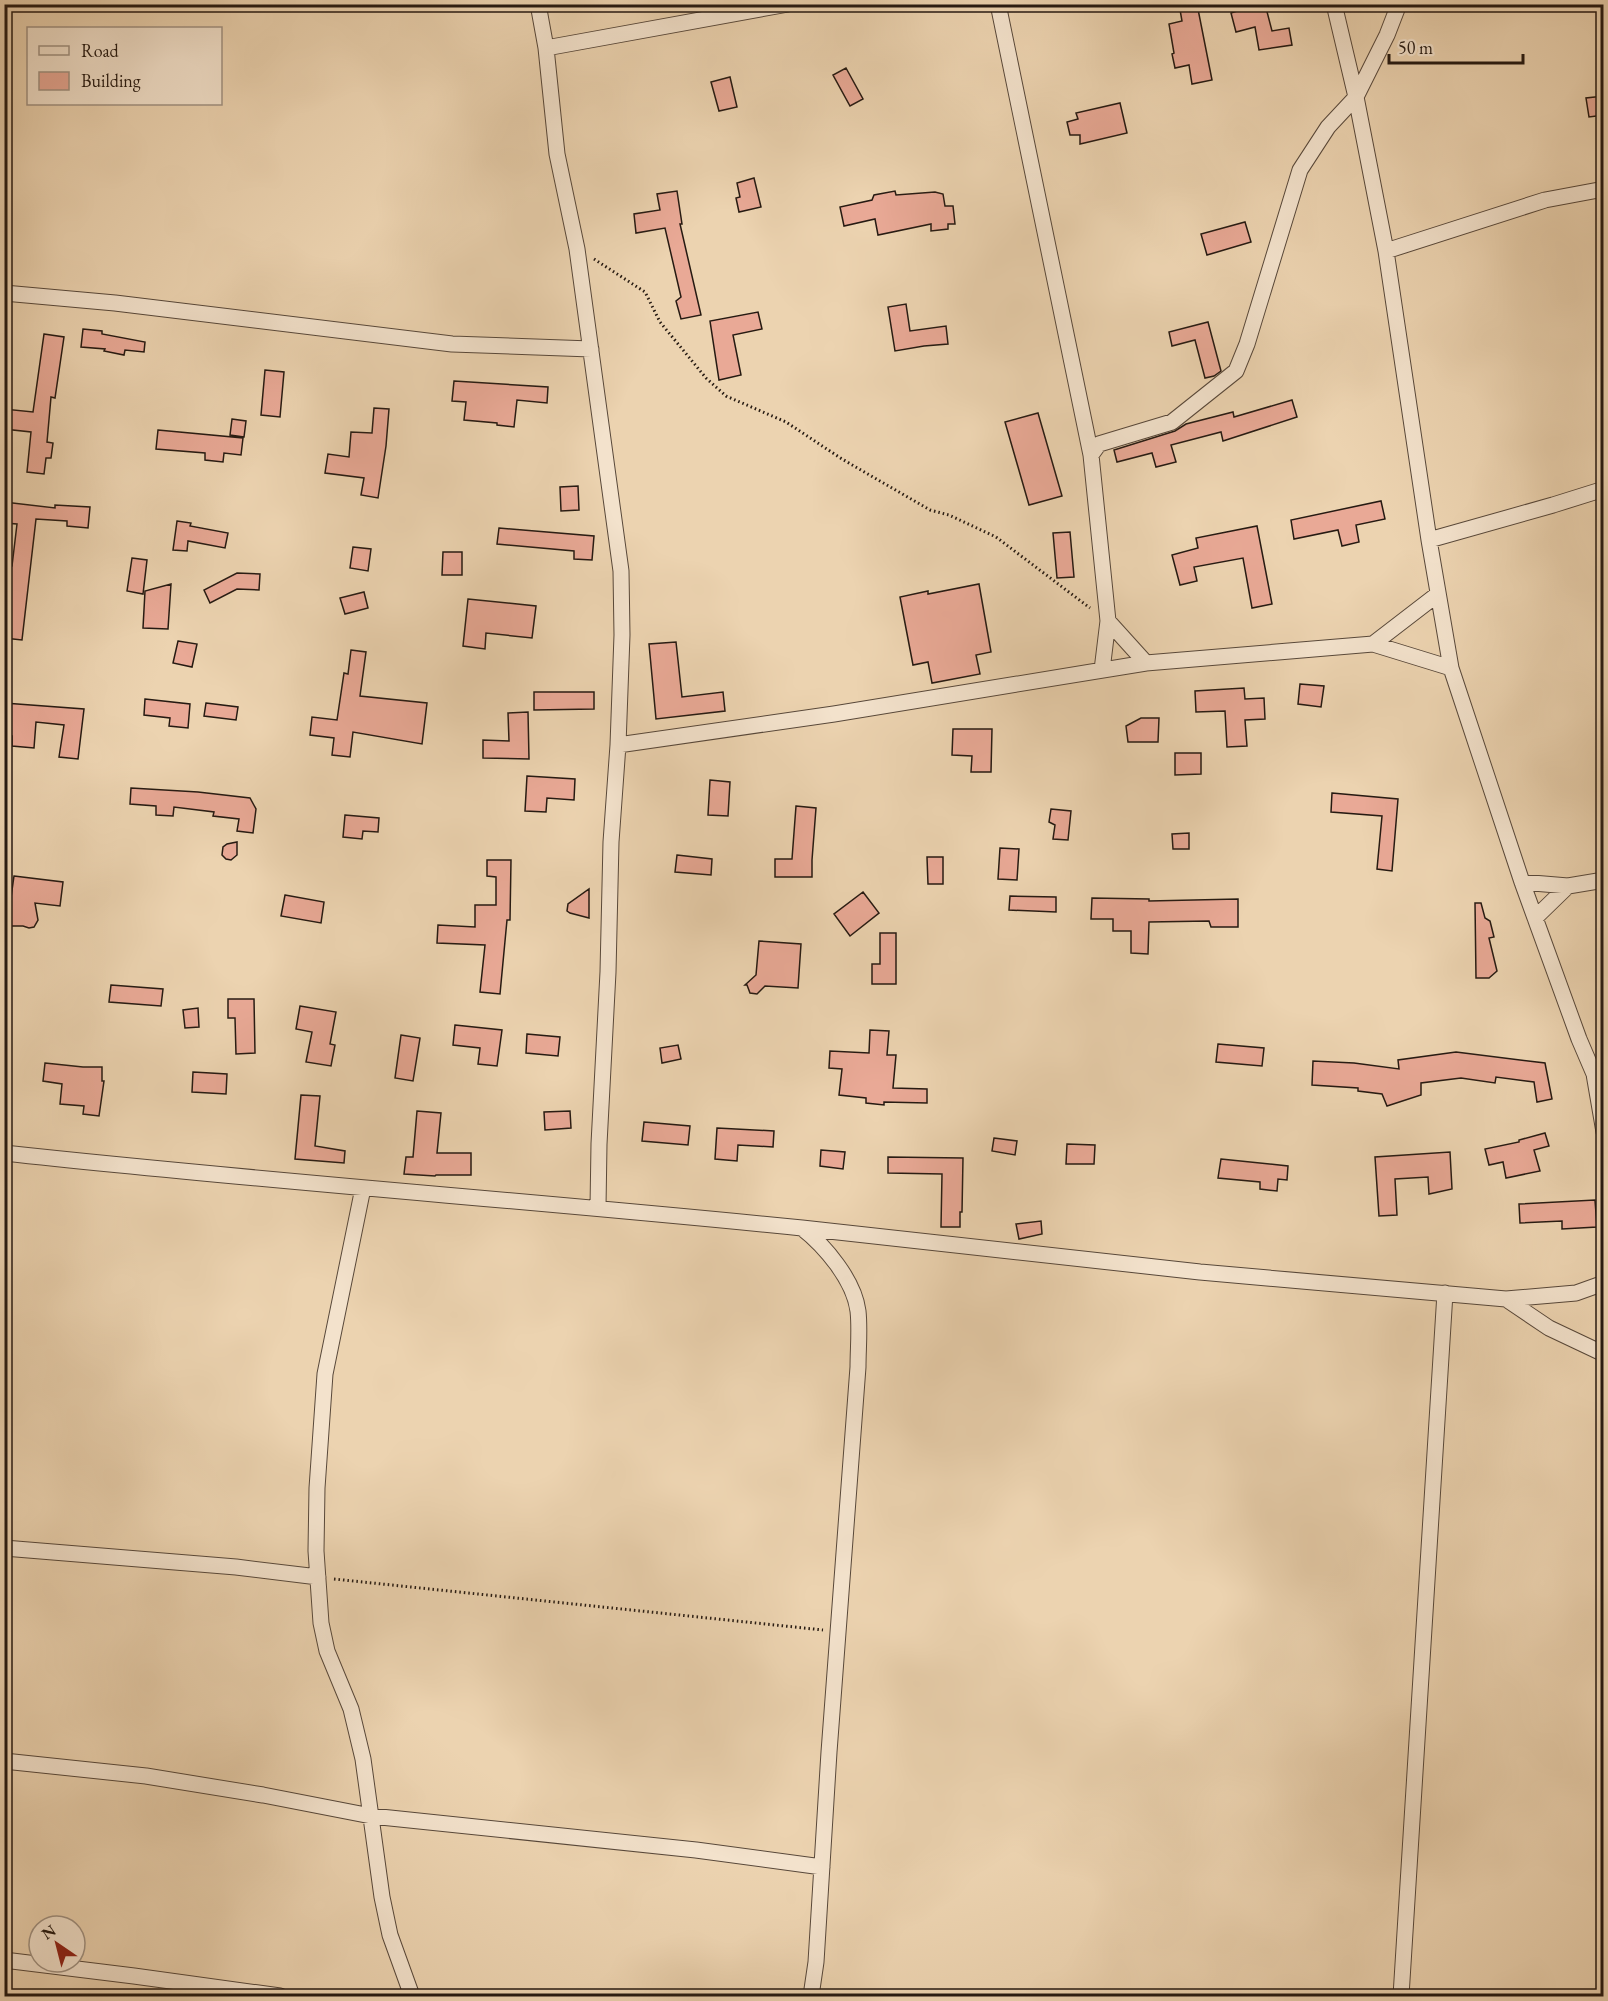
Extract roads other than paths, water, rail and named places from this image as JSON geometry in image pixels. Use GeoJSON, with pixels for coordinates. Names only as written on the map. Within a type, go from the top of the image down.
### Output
{"type":"FeatureCollection","features":[{"type":"Feature","properties":{"kind":"street"},"geometry":{"type":"LineString","coordinates":[[538,4],[546,48],[557,154],[577,249],[621,571],[622,635],[618,745],[611,842],[598,1207]]}},
{"type":"Feature","properties":{"kind":"street"},"geometry":{"type":"LineString","coordinates":[[546,48],[788,4]]}},
{"type":"Feature","properties":{"kind":"street"},"geometry":{"type":"LineString","coordinates":[[998,4],[1091,455],[1108,621],[1102,670]]}},
{"type":"Feature","properties":{"kind":"street"},"geometry":{"type":"LineString","coordinates":[[1334,4],[1356,97],[1386,250],[1429,540],[1451,668],[1522,882],[1594,1074],[1604,1132]]}},
{"type":"Feature","properties":{"kind":"street"},"geometry":{"type":"LineString","coordinates":[[1091,455],[1099,444],[1172,422],[1236,371],[1247,344],[1300,170],[1328,127],[1356,97],[1387,35],[1399,4]]}},
{"type":"Feature","properties":{"kind":"street"},"geometry":{"type":"LineString","coordinates":[[1386,250],[1545,200],[1604,189]]}},
{"type":"Feature","properties":{"kind":"street"},"geometry":{"type":"LineString","coordinates":[[4,293],[115,303],[452,345],[591,349]]}},
{"type":"Feature","properties":{"kind":"street"},"geometry":{"type":"LineString","coordinates":[[1429,540],[1604,489]]}},
{"type":"Feature","properties":{"kind":"street"},"geometry":{"type":"LineString","coordinates":[[1373,644],[1438,594]]}},
{"type":"Feature","properties":{"kind":"street"},"geometry":{"type":"LineString","coordinates":[[1108,621],[1146,663]]}},
{"type":"Feature","properties":{"kind":"street"},"geometry":{"type":"LineString","coordinates":[[618,745],[834,714],[1146,663],[1373,644],[1451,668]]}},
{"type":"Feature","properties":{"kind":"street"},"geometry":{"type":"LineString","coordinates":[[1522,882],[1568,886],[1604,880]]}},
{"type":"Feature","properties":{"kind":"street"},"geometry":{"type":"LineString","coordinates":[[1535,918],[1568,886]]}},
{"type":"Feature","properties":{"kind":"street"},"geometry":{"type":"LineString","coordinates":[[4,1153],[186,1173],[598,1207],[1200,1272],[1506,1299],[1576,1293],[1604,1283]]}},
{"type":"Feature","properties":{"kind":"street"},"geometry":{"type":"LineString","coordinates":[[363,1188],[326,1374],[317,1488],[316,1551],[321,1623],[327,1651],[351,1709],[363,1759],[382,1897],[390,1935],[412,1996]]}},
{"type":"Feature","properties":{"kind":"street"},"geometry":{"type":"LineString","coordinates":[[802,1228],[818,1241],[838,1266],[858,1309],[858,1367],[816,1962],[811,1996]]}},
{"type":"Feature","properties":{"kind":"street"},"geometry":{"type":"LineString","coordinates":[[1401,1996],[1445,1293]]}},
{"type":"Feature","properties":{"kind":"street"},"geometry":{"type":"LineString","coordinates":[[1506,1299],[1549,1328],[1604,1354]]}},
{"type":"Feature","properties":{"kind":"street"},"geometry":{"type":"LineString","coordinates":[[4,1548],[236,1567],[318,1577]]}},
{"type":"Feature","properties":{"kind":"street"},"geometry":{"type":"LineString","coordinates":[[4,1761],[146,1776],[371,1816],[696,1850],[822,1867]]}},
{"type":"Feature","properties":{"kind":"street"},"geometry":{"type":"LineString","coordinates":[[4,1960],[280,1996]]}}]}
